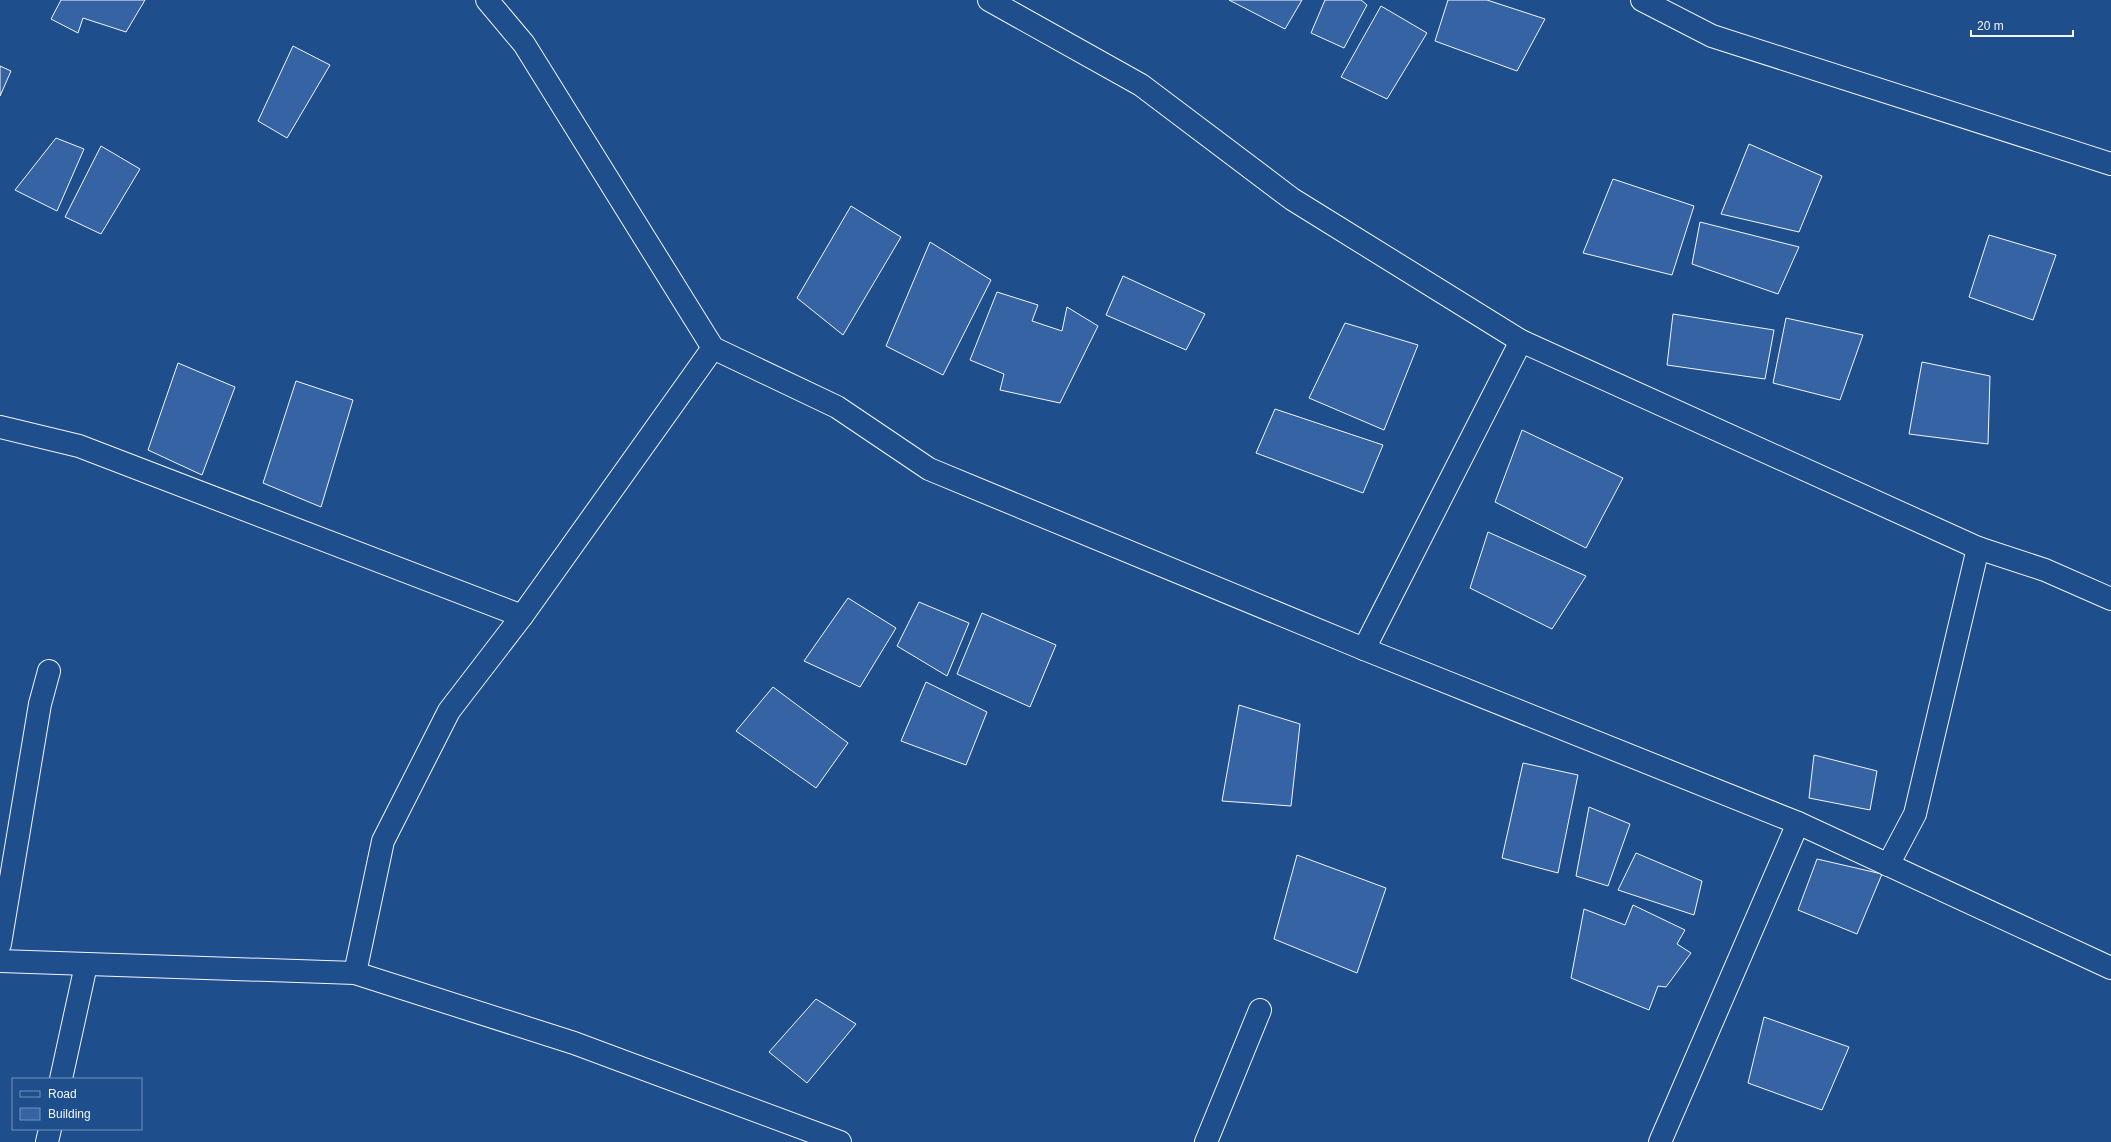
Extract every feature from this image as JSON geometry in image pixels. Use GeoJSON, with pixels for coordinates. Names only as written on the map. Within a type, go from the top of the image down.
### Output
{"type":"FeatureCollection","features":[{"type":"Feature","properties":{"kind":"street"},"geometry":{"type":"LineString","coordinates":[[487,0],[524,44],[713,348],[837,407],[928,469],[1364,649],[1798,823],[2111,968]]}},
{"type":"Feature","properties":{"kind":"street"},"geometry":{"type":"LineString","coordinates":[[989,0],[1141,85],[1292,198],[1521,341],[1978,548],[2045,570],[2111,599]]}},
{"type":"Feature","properties":{"kind":"street"},"geometry":{"type":"LineString","coordinates":[[1642,0],[1712,36],[2111,164]]}},
{"type":"Feature","properties":{"kind":"street"},"geometry":{"type":"LineString","coordinates":[[1364,649],[1521,341]]}},
{"type":"Feature","properties":{"kind":"street"},"geometry":{"type":"LineString","coordinates":[[355,973],[384,841],[449,711],[522,616],[713,348]]}},
{"type":"Feature","properties":{"kind":"street"},"geometry":{"type":"LineString","coordinates":[[0,427],[78,446],[522,616]]}},
{"type":"Feature","properties":{"kind":"street"},"geometry":{"type":"LineString","coordinates":[[1888,865],[1915,814],[1978,548]]}},
{"type":"Feature","properties":{"kind":"street"},"geometry":{"type":"LineString","coordinates":[[0,944],[40,704],[49,671]]}},
{"type":"Feature","properties":{"kind":"street"},"geometry":{"type":"LineString","coordinates":[[1660,1142],[1798,823]]}},
{"type":"Feature","properties":{"kind":"street"},"geometry":{"type":"LineString","coordinates":[[0,962],[355,973],[574,1043],[840,1142]]}},
{"type":"Feature","properties":{"kind":"street"},"geometry":{"type":"LineString","coordinates":[[61,1078],[86,965]]}},
{"type":"Feature","properties":{"kind":"street"},"geometry":{"type":"LineString","coordinates":[[1206,1142],[1260,1010]]}},
{"type":"Feature","properties":{"kind":"street"},"geometry":{"type":"LineString","coordinates":[[47,1142],[50,1130]]}},
{"type":"Feature","properties":{"kind":"building"},"geometry":{"type":"Polygon","coordinates":[[[61,0],[145,0],[126,32],[83,18],[78,33],[51,19],[61,0]]]}},
{"type":"Feature","properties":{"kind":"building"},"geometry":{"type":"Polygon","coordinates":[[[1229,0],[1302,0],[1285,29],[1229,0]]]}},
{"type":"Feature","properties":{"kind":"building"},"geometry":{"type":"Polygon","coordinates":[[[1325,0],[1361,0],[1367,5],[1344,48],[1311,33],[1325,0]]]}},
{"type":"Feature","properties":{"kind":"building"},"geometry":{"type":"Polygon","coordinates":[[[1448,0],[1487,0],[1545,19],[1517,71],[1435,41],[1448,0]]]}},
{"type":"Feature","properties":{"kind":"building"},"geometry":{"type":"Polygon","coordinates":[[[1381,6],[1427,33],[1387,99],[1341,77],[1381,6]]]}},
{"type":"Feature","properties":{"kind":"building"},"geometry":{"type":"Polygon","coordinates":[[[293,46],[330,65],[287,138],[258,121],[293,46]]]}},
{"type":"Feature","properties":{"kind":"building"},"geometry":{"type":"Polygon","coordinates":[[[0,66],[11,71],[0,96],[0,66]]]}},
{"type":"Feature","properties":{"kind":"building"},"geometry":{"type":"Polygon","coordinates":[[[56,138],[84,149],[57,211],[15,190],[56,138]]]}},
{"type":"Feature","properties":{"kind":"building"},"geometry":{"type":"Polygon","coordinates":[[[1749,144],[1822,176],[1799,232],[1721,214],[1749,144]]]}},
{"type":"Feature","properties":{"kind":"building"},"geometry":{"type":"Polygon","coordinates":[[[101,146],[140,169],[101,234],[65,217],[101,146]]]}},
{"type":"Feature","properties":{"kind":"building"},"geometry":{"type":"Polygon","coordinates":[[[1613,179],[1694,206],[1672,275],[1583,253],[1613,179]]]}},
{"type":"Feature","properties":{"kind":"building"},"geometry":{"type":"Polygon","coordinates":[[[851,206],[901,237],[843,335],[797,298],[851,206]]]}},
{"type":"Feature","properties":{"kind":"building"},"geometry":{"type":"Polygon","coordinates":[[[1700,222],[1799,247],[1778,294],[1692,264],[1700,222]]]}},
{"type":"Feature","properties":{"kind":"building"},"geometry":{"type":"Polygon","coordinates":[[[1989,235],[2056,255],[2033,320],[1969,297],[1989,235]]]}},
{"type":"Feature","properties":{"kind":"building"},"geometry":{"type":"Polygon","coordinates":[[[930,242],[991,280],[943,375],[886,346],[930,242]]]}},
{"type":"Feature","properties":{"kind":"building"},"geometry":{"type":"Polygon","coordinates":[[[1123,276],[1205,314],[1186,350],[1106,315],[1123,276]]]}},
{"type":"Feature","properties":{"kind":"building"},"geometry":{"type":"Polygon","coordinates":[[[997,292],[1038,305],[1032,321],[1062,331],[1067,307],[1098,326],[1060,403],[1000,390],[1004,374],[970,360],[997,292]]]}},
{"type":"Feature","properties":{"kind":"building"},"geometry":{"type":"Polygon","coordinates":[[[1673,314],[1774,330],[1765,379],[1667,365],[1673,314]]]}},
{"type":"Feature","properties":{"kind":"building"},"geometry":{"type":"Polygon","coordinates":[[[1786,318],[1863,335],[1840,400],[1773,383],[1786,318]]]}},
{"type":"Feature","properties":{"kind":"building"},"geometry":{"type":"Polygon","coordinates":[[[1345,323],[1418,345],[1384,430],[1309,398],[1345,323]]]}},
{"type":"Feature","properties":{"kind":"building"},"geometry":{"type":"Polygon","coordinates":[[[1922,362],[1990,376],[1988,444],[1909,434],[1922,362]]]}},
{"type":"Feature","properties":{"kind":"building"},"geometry":{"type":"Polygon","coordinates":[[[178,363],[235,387],[202,475],[148,450],[178,363]]]}},
{"type":"Feature","properties":{"kind":"building"},"geometry":{"type":"Polygon","coordinates":[[[296,381],[353,400],[321,507],[263,483],[296,381]]]}},
{"type":"Feature","properties":{"kind":"building"},"geometry":{"type":"Polygon","coordinates":[[[1275,409],[1383,445],[1363,493],[1256,453],[1275,409]]]}},
{"type":"Feature","properties":{"kind":"building"},"geometry":{"type":"Polygon","coordinates":[[[1522,430],[1623,478],[1586,548],[1495,502],[1522,430]]]}},
{"type":"Feature","properties":{"kind":"building"},"geometry":{"type":"Polygon","coordinates":[[[1488,532],[1586,576],[1552,629],[1470,588],[1488,532]]]}},
{"type":"Feature","properties":{"kind":"building"},"geometry":{"type":"Polygon","coordinates":[[[848,598],[896,628],[860,687],[804,661],[848,598]]]}},
{"type":"Feature","properties":{"kind":"building"},"geometry":{"type":"Polygon","coordinates":[[[919,602],[969,623],[947,676],[897,646],[919,602]]]}},
{"type":"Feature","properties":{"kind":"building"},"geometry":{"type":"Polygon","coordinates":[[[982,613],[1056,645],[1030,707],[957,674],[982,613]]]}},
{"type":"Feature","properties":{"kind":"building"},"geometry":{"type":"Polygon","coordinates":[[[926,682],[987,712],[966,765],[901,741],[926,682]]]}},
{"type":"Feature","properties":{"kind":"building"},"geometry":{"type":"Polygon","coordinates":[[[773,687],[848,743],[816,788],[736,731],[773,687]]]}},
{"type":"Feature","properties":{"kind":"building"},"geometry":{"type":"Polygon","coordinates":[[[1239,705],[1300,724],[1291,806],[1222,801],[1239,705]]]}},
{"type":"Feature","properties":{"kind":"building"},"geometry":{"type":"Polygon","coordinates":[[[1814,755],[1877,771],[1870,810],[1809,798],[1814,755]]]}},
{"type":"Feature","properties":{"kind":"building"},"geometry":{"type":"Polygon","coordinates":[[[1523,763],[1578,775],[1558,873],[1502,858],[1523,763]]]}},
{"type":"Feature","properties":{"kind":"building"},"geometry":{"type":"Polygon","coordinates":[[[1589,807],[1630,824],[1608,886],[1576,876],[1589,807]]]}},
{"type":"Feature","properties":{"kind":"building"},"geometry":{"type":"Polygon","coordinates":[[[1636,853],[1702,881],[1694,915],[1618,890],[1636,853]]]}},
{"type":"Feature","properties":{"kind":"building"},"geometry":{"type":"Polygon","coordinates":[[[1297,855],[1386,888],[1357,973],[1274,939],[1297,855]]]}},
{"type":"Feature","properties":{"kind":"building"},"geometry":{"type":"Polygon","coordinates":[[[1817,859],[1882,874],[1857,934],[1798,910],[1817,859]]]}},
{"type":"Feature","properties":{"kind":"building"},"geometry":{"type":"Polygon","coordinates":[[[1633,905],[1685,930],[1677,944],[1691,953],[1666,987],[1658,986],[1649,1010],[1571,978],[1584,909],[1625,925],[1633,905]]]}},
{"type":"Feature","properties":{"kind":"building"},"geometry":{"type":"Polygon","coordinates":[[[816,999],[856,1024],[807,1083],[769,1052],[816,999]]]}},
{"type":"Feature","properties":{"kind":"building"},"geometry":{"type":"Polygon","coordinates":[[[1764,1017],[1849,1047],[1822,1110],[1748,1083],[1764,1017]]]}}]}
